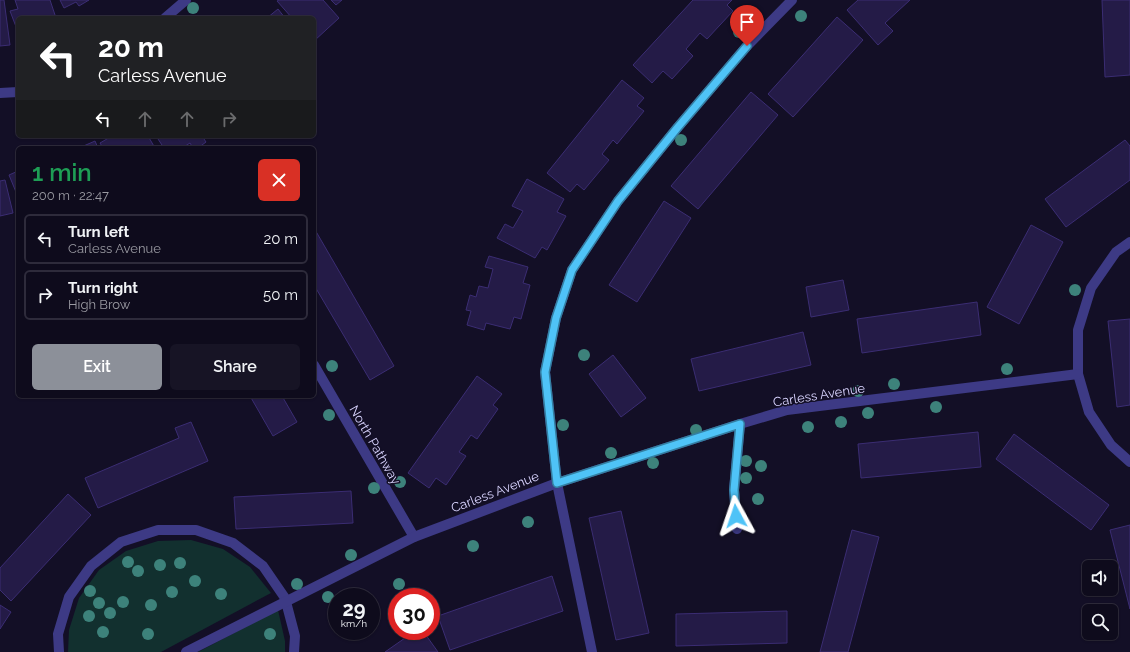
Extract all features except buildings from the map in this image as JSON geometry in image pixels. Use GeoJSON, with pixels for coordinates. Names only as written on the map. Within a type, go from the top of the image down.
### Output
{"type":"FeatureCollection","features":[{"type":"Feature","properties":{"kind":"street"},"geometry":{"type":"LineString","coordinates":[[168,16],[186,0]]}},
{"type":"Feature","properties":{"kind":"street"},"geometry":{"type":"LineString","coordinates":[[592,652],[557,483],[545,372],[556,318],[572,270],[618,201],[673,133],[747,46],[792,0]]}},
{"type":"Feature","properties":{"kind":"street"},"geometry":{"type":"LineString","coordinates":[[0,93],[16,92]]}},
{"type":"Feature","properties":{"kind":"street"},"geometry":{"type":"LineString","coordinates":[[1130,242],[1116,252],[1091,288],[1078,330],[1078,374],[1089,412],[1111,445],[1130,462]]}},
{"type":"Feature","properties":{"kind":"street","name":"North Pathway"},"geometry":{"type":"LineString","coordinates":[[316,368],[414,537]]}},
{"type":"Feature","properties":{"kind":"street","name":"Carless Avenue"},"geometry":{"type":"LineString","coordinates":[[186,652],[414,537],[557,483],[740,424],[788,410],[1078,374]]}},
{"type":"Feature","properties":{"kind":"street"},"geometry":{"type":"LineString","coordinates":[[737,530],[734,490],[740,424]]}},
{"type":"Feature","properties":{"kind":"street"},"geometry":{"type":"LineString","coordinates":[[59,652],[58,634],[69,597],[91,566],[121,542],[158,530],[196,530],[233,543],[264,566],[285,598],[295,636],[294,652]]}},
{"type":"Feature","properties":{"kind":"green space"},"geometry":{"type":"Polygon","coordinates":[[[191,540],[223,549],[250,567],[271,593],[161,652],[68,652],[69,630],[79,598],[99,570],[126,551],[158,541],[191,540]]]}},
{"type":"Feature","properties":{"kind":"green space"},"geometry":{"type":"Polygon","coordinates":[[[278,610],[285,641],[285,652],[198,652],[278,610]]]}},
{"type":"Feature","properties":{"kind":"route"},"geometry":{"type":"LineString","coordinates":[[736,516],[734,490],[740,424],[557,483],[545,372],[556,318],[572,270],[618,201],[678,127],[747,46]]}}]}
